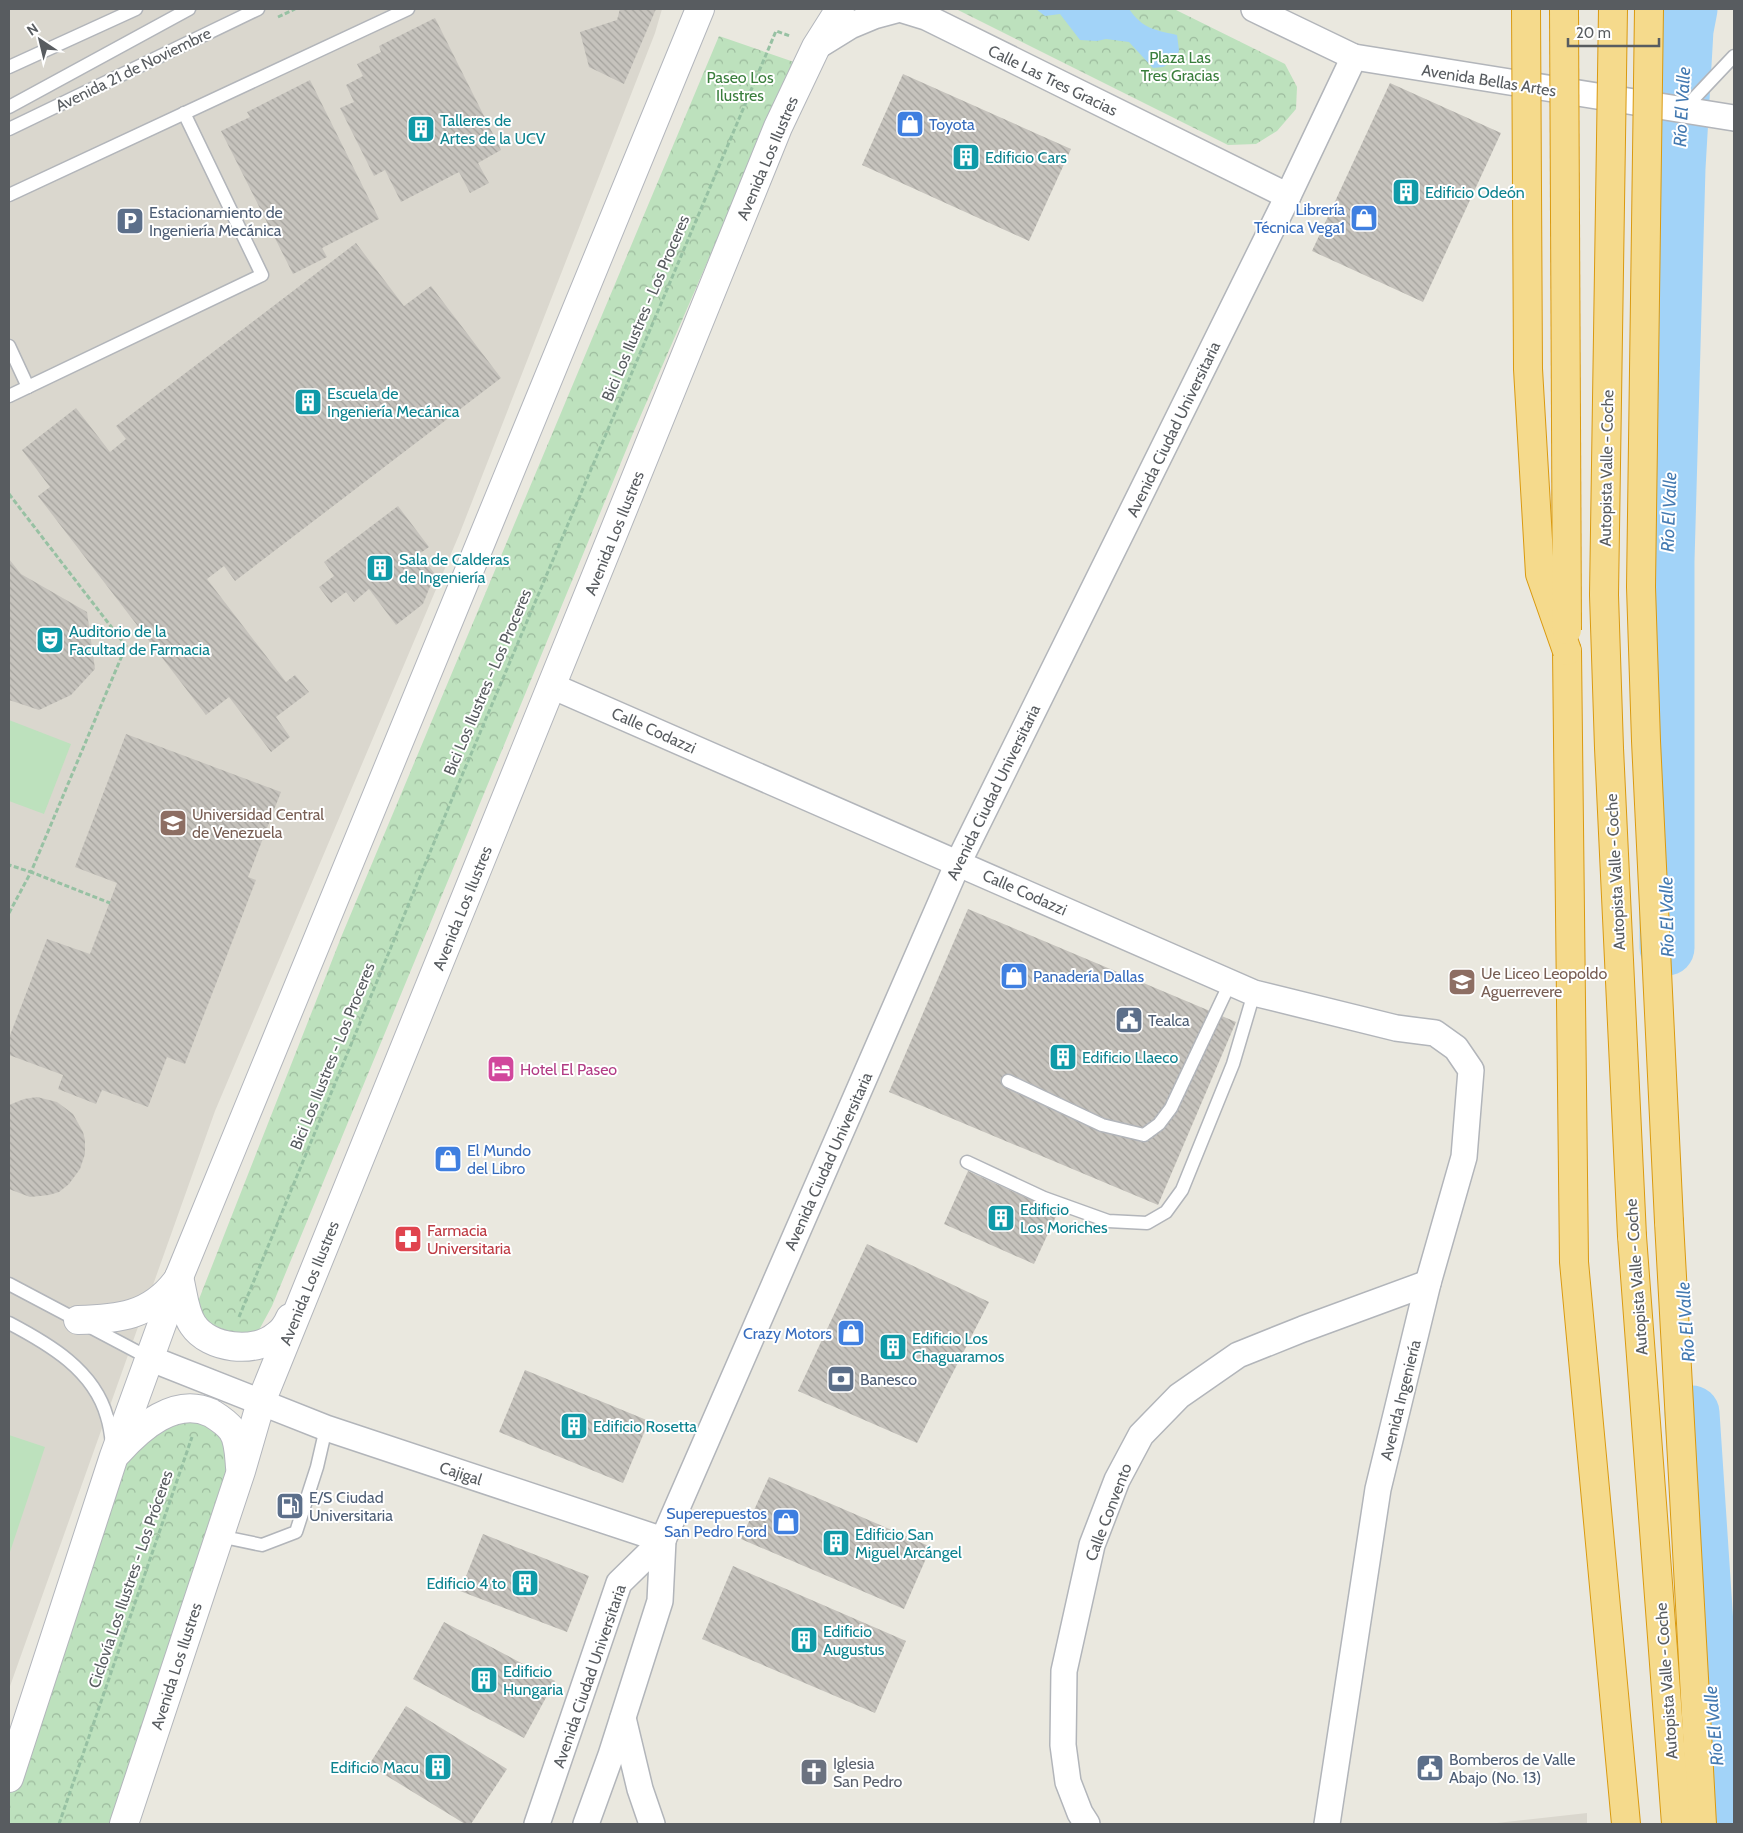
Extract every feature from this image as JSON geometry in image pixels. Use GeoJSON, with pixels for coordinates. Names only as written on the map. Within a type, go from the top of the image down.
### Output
{"type":"FeatureCollection","features":[{"type":"Feature","properties":{"kind":"highway"},"geometry":{"type":"LineString","coordinates":[[1526,9],[1528,369],[1540,574],[1567,651]]}},
{"type":"Feature","properties":{"kind":"highway"},"geometry":{"type":"LineString","coordinates":[[1564,9],[1567,651],[1574,1262],[1626,1824]]}},
{"type":"Feature","properties":{"kind":"highway","name":"Autopista Valle - Coche"},"geometry":{"type":"LineString","coordinates":[[1613,9],[1604,595],[1608,748],[1632,1236],[1676,1824]]}},
{"type":"Feature","properties":{"kind":"highway","name":"Autopista Valle - Coche"},"geometry":{"type":"LineString","coordinates":[[1649,9],[1641,587],[1646,750],[1669,1222],[1702,1824]]}},
{"type":"Feature","properties":{"kind":"main road"},"geometry":{"type":"LineString","coordinates":[[9,1778],[114,1456],[180,1277],[700,9]]}},
{"type":"Feature","properties":{"kind":"main road","name":"Avenida Los Ilustres"},"geometry":{"type":"LineString","coordinates":[[124,1824],[241,1471],[261,1402],[778,127],[816,46],[840,9]]}},
{"type":"Feature","properties":{"kind":"main road"},"geometry":{"type":"LineString","coordinates":[[78,1320],[110,1319],[155,1304],[180,1277]]}},
{"type":"Feature","properties":{"kind":"main road"},"geometry":{"type":"LineString","coordinates":[[180,1277],[192,1325],[212,1341],[227,1345],[245,1347],[269,1341],[277,1336],[286,1326],[302,1299]]}},
{"type":"Feature","properties":{"kind":"main road"},"geometry":{"type":"LineString","coordinates":[[114,1456],[150,1422],[169,1412],[187,1408],[202,1409],[222,1419],[232,1430],[237,1444],[241,1471]]}},
{"type":"Feature","properties":{"kind":"street","name":"Calle Las Tres Gracias"},"geometry":{"type":"LineString","coordinates":[[816,46],[850,26],[874,16],[900,9],[925,13],[1288,196]]}},
{"type":"Feature","properties":{"kind":"street","name":"Avenida Bellas Artes"},"geometry":{"type":"LineString","coordinates":[[1254,9],[1354,57],[1734,118]]}},
{"type":"Feature","properties":{"kind":"street","name":"Avenida Ciudad Universitaria"},"geometry":{"type":"LineString","coordinates":[[586,1824],[660,1601],[663,1540],[958,863],[1288,196],[1354,57]]}},
{"type":"Feature","properties":{"kind":"street","name":"Calle Codazzi"},"geometry":{"type":"LineString","coordinates":[[552,686],[1254,993],[1396,1028]]}},
{"type":"Feature","properties":{"kind":"street","name":"Avenida Ingeniería"},"geometry":{"type":"LineString","coordinates":[[1327,1824],[1378,1489],[1428,1284],[1464,1157],[1471,1070],[1456,1048],[1434,1033],[1396,1028]]}},
{"type":"Feature","properties":{"kind":"street","name":"Calle Convento"},"geometry":{"type":"LineString","coordinates":[[1087,1824],[1080,1813],[1068,1782],[1063,1745],[1064,1671],[1092,1544],[1117,1480],[1141,1435],[1179,1396],[1238,1355],[1303,1329],[1428,1284]]}},
{"type":"Feature","properties":{"kind":"street","name":"Cajigal"},"geometry":{"type":"LineString","coordinates":[[149,1358],[326,1428],[663,1540]]}},
{"type":"Feature","properties":{"kind":"street","name":"Avenida Ciudad Universitaria"},"geometry":{"type":"LineString","coordinates":[[536,1824],[618,1583],[663,1540]]}},
{"type":"Feature","properties":{"kind":"street"},"geometry":{"type":"LineString","coordinates":[[623,1717],[640,1789],[652,1824]]}},
{"type":"Feature","properties":{"kind":"lane"},"geometry":{"type":"LineString","coordinates":[[9,67],[136,9]]}},
{"type":"Feature","properties":{"kind":"lane","name":"Avenida 21 de Noviembre"},"geometry":{"type":"LineString","coordinates":[[9,107],[189,9]]}},
{"type":"Feature","properties":{"kind":"lane","name":"Avenida 21 de Noviembre"},"geometry":{"type":"LineString","coordinates":[[9,129],[258,9]]}},
{"type":"Feature","properties":{"kind":"lane"},"geometry":{"type":"LineString","coordinates":[[9,195],[408,9]]}},
{"type":"Feature","properties":{"kind":"lane"},"geometry":{"type":"LineString","coordinates":[[1683,110],[1734,56]]}},
{"type":"Feature","properties":{"kind":"lane"},"geometry":{"type":"LineString","coordinates":[[9,396],[262,275],[184,113]]}},
{"type":"Feature","properties":{"kind":"lane"},"geometry":{"type":"LineString","coordinates":[[9,346],[28,386]]}},
{"type":"Feature","properties":{"kind":"lane"},"geometry":{"type":"LineString","coordinates":[[1008,1081],[1102,1125],[1144,1135],[1159,1124],[1171,1108],[1230,983]]}},
{"type":"Feature","properties":{"kind":"lane"},"geometry":{"type":"LineString","coordinates":[[967,1162],[1044,1198],[1108,1221],[1147,1223],[1166,1212],[1182,1190],[1233,1064],[1254,993]]}},
{"type":"Feature","properties":{"kind":"lane"},"geometry":{"type":"LineString","coordinates":[[9,1284],[149,1358]]}},
{"type":"Feature","properties":{"kind":"lane"},"geometry":{"type":"LineString","coordinates":[[9,1323],[52,1348],[81,1371],[96,1392],[107,1416],[114,1456]]}},
{"type":"Feature","properties":{"kind":"lane"},"geometry":{"type":"LineString","coordinates":[[219,1536],[262,1545],[296,1532],[317,1467],[326,1428]]}},
{"type":"Feature","properties":{"kind":"path","name":"Bici Los Ilustres - Los Proceres"},"geometry":{"type":"LineString","coordinates":[[227,1345],[446,811],[776,31]]}},
{"type":"Feature","properties":{"kind":"path"},"geometry":{"type":"LineString","coordinates":[[9,494],[126,646],[31,872],[9,913]]}},
{"type":"Feature","properties":{"kind":"path"},"geometry":{"type":"LineString","coordinates":[[9,865],[110,903]]}},
{"type":"Feature","properties":{"kind":"path","name":"Ciclovía Los Ilustres - Los Próceres"},"geometry":{"type":"LineString","coordinates":[[59,1824],[202,1409]]}},
{"type":"Feature","properties":{"kind":"shaded area","name":"Universidad Central de Venezuela"},"geometry":{"type":"Polygon","coordinates":[[[9,9],[662,9],[655,33],[459,535],[215,1111],[9,1689],[9,9]]]}},
{"type":"Feature","properties":{"kind":"shaded area"},"geometry":{"type":"Polygon","coordinates":[[[1587,1813],[1587,1824],[1488,1824],[1587,1813]]]}},
{"type":"Feature","properties":{"kind":"green space","name":"Plaza Las Tres Gracias"},"geometry":{"type":"Polygon","coordinates":[[[956,9],[1174,9],[1285,64],[1297,87],[1296,109],[1277,131],[1256,144],[1228,145],[956,9]]]}},
{"type":"Feature","properties":{"kind":"green space","name":"Paseo Los Ilustres"},"geometry":{"type":"Polygon","coordinates":[[[719,36],[794,62],[634,431],[272,1306],[252,1343],[190,1322],[342,935],[719,36]]]}},
{"type":"Feature","properties":{"kind":"green space"},"geometry":{"type":"Polygon","coordinates":[[[9,720],[71,744],[44,814],[9,801],[9,720]]]}},
{"type":"Feature","properties":{"kind":"green space"},"geometry":{"type":"Polygon","coordinates":[[[187,1408],[237,1444],[124,1824],[9,1824],[9,1780],[114,1456],[187,1408]]]}},
{"type":"Feature","properties":{"kind":"green space"},"geometry":{"type":"Polygon","coordinates":[[[9,1435],[45,1447],[9,1555],[9,1435]]]}},
{"type":"Feature","properties":{"kind":"water"},"geometry":{"type":"Polygon","coordinates":[[[1036,9],[1129,9],[1139,21],[1150,28],[1177,35],[1179,50],[1176,60],[1163,67],[1153,68],[1129,42],[1106,39],[1097,41],[1080,40],[1060,14],[1045,16],[1036,9]]]}},
{"type":"Feature","properties":{"kind":"building"},"geometry":{"type":"Polygon","coordinates":[[[620,9],[656,9],[624,84],[589,67],[580,32],[617,20],[620,9]]]}},
{"type":"Feature","properties":{"kind":"building","name":"Talleres de Artes de la UCV"},"geometry":{"type":"Polygon","coordinates":[[[435,18],[501,150],[478,163],[489,183],[470,193],[459,172],[401,202],[385,170],[374,176],[340,108],[354,102],[346,85],[363,76],[357,64],[381,52],[379,46],[435,18]]]}},
{"type":"Feature","properties":{"kind":"building","name":"Edificio Cars"},"geometry":{"type":"Polygon","coordinates":[[[903,74],[1071,149],[1029,241],[862,165],[903,74]]]}},
{"type":"Feature","properties":{"kind":"building"},"geometry":{"type":"Polygon","coordinates":[[[310,80],[379,219],[322,248],[327,257],[293,274],[221,131],[250,117],[247,112],[310,80]]]}},
{"type":"Feature","properties":{"kind":"building","name":"Edificio Odeón"},"geometry":{"type":"Polygon","coordinates":[[[1390,83],[1501,133],[1423,302],[1312,251],[1390,83]]]}},
{"type":"Feature","properties":{"kind":"building","name":"Escuela de Ingeniería Mecánica"},"geometry":{"type":"Polygon","coordinates":[[[356,243],[404,306],[431,286],[501,378],[235,581],[224,566],[207,579],[286,682],[295,675],[309,692],[276,717],[290,737],[271,752],[229,697],[206,715],[38,496],[50,487],[22,450],[76,408],[110,452],[126,439],[116,426],[356,243]]]}},
{"type":"Feature","properties":{"kind":"building","name":"Sala de Calderas de Ingeniería"},"geometry":{"type":"Polygon","coordinates":[[[398,506],[429,547],[419,554],[435,574],[423,604],[396,625],[369,589],[354,602],[346,592],[331,603],[319,587],[334,576],[324,562],[398,506]]]}},
{"type":"Feature","properties":{"kind":"building","name":"Auditorio de la Facultad de Farmacia"},"geometry":{"type":"Polygon","coordinates":[[[9,559],[21,574],[87,612],[95,669],[71,695],[39,710],[9,700],[9,559]]]}},
{"type":"Feature","properties":{"kind":"building"},"geometry":{"type":"Polygon","coordinates":[[[126,734],[281,792],[248,877],[256,880],[185,1064],[167,1057],[148,1107],[102,1090],[96,1104],[58,1089],[63,1075],[9,1055],[9,1038],[47,939],[90,954],[117,883],[75,867],[126,734]]]}},
{"type":"Feature","properties":{"kind":"building","name":"Edificio Llaeco"},"geometry":{"type":"Polygon","coordinates":[[[968,909],[1236,1022],[1158,1205],[889,1092],[968,909]]]}},
{"type":"Feature","properties":{"kind":"building"},"geometry":{"type":"Polygon","coordinates":[[[37,1097],[57,1102],[73,1114],[83,1132],[85,1154],[80,1169],[69,1184],[59,1192],[30,1197],[9,1189],[9,1105],[24,1099],[37,1097]]]}},
{"type":"Feature","properties":{"kind":"building","name":"Edificio Los Moriches"},"geometry":{"type":"Polygon","coordinates":[[[968,1171],[1058,1212],[1034,1264],[944,1224],[968,1171]]]}},
{"type":"Feature","properties":{"kind":"building","name":"Edificio Los Chaguaramos"},"geometry":{"type":"Polygon","coordinates":[[[867,1244],[989,1302],[917,1443],[798,1391],[867,1244]]]}},
{"type":"Feature","properties":{"kind":"building","name":"Edificio Rosetta"},"geometry":{"type":"Polygon","coordinates":[[[525,1370],[649,1421],[623,1483],[499,1432],[525,1370]]]}},
{"type":"Feature","properties":{"kind":"building","name":"Edificio San Miguel Arcángel"},"geometry":{"type":"Polygon","coordinates":[[[769,1477],[931,1547],[904,1609],[741,1539],[769,1477]]]}},
{"type":"Feature","properties":{"kind":"building","name":"Edificio 4 to"},"geometry":{"type":"Polygon","coordinates":[[[483,1534],[589,1576],[567,1632],[460,1591],[483,1534]]]}},
{"type":"Feature","properties":{"kind":"building","name":"Edificio Augustus"},"geometry":{"type":"Polygon","coordinates":[[[733,1566],[906,1641],[875,1713],[702,1639],[733,1566]]]}},
{"type":"Feature","properties":{"kind":"building","name":"Edificio Hungaria"},"geometry":{"type":"Polygon","coordinates":[[[444,1622],[555,1681],[524,1738],[413,1679],[444,1622]]]}},
{"type":"Feature","properties":{"kind":"building","name":"Edificio Macu"},"geometry":{"type":"Polygon","coordinates":[[[406,1706],[507,1769],[471,1824],[465,1824],[369,1765],[406,1706]]]}},
{"type":"Feature","properties":{"kind":"waterway","name":"Río El Valle"},"geometry":{"type":"LineString","coordinates":[[1667,948],[1667,561],[1678,168],[1686,30],[1690,9]]}},
{"type":"Feature","properties":{"kind":"waterway","name":"Río El Valle"},"geometry":{"type":"LineString","coordinates":[[1692,1413],[1713,1731],[1723,1824]]}},
{"type":"Feature","properties":{"kind":"place","name":"Toyota"},"geometry":{"type":"Point","coordinates":[910,124]}},
{"type":"Feature","properties":{"kind":"place","name":"Talleres de Artes de la UCV"},"geometry":{"type":"Point","coordinates":[421,129]}},
{"type":"Feature","properties":{"kind":"place","name":"Edificio Cars"},"geometry":{"type":"Point","coordinates":[966,157]}},
{"type":"Feature","properties":{"kind":"place","name":"Edificio Odeón"},"geometry":{"type":"Point","coordinates":[1406,192]}},
{"type":"Feature","properties":{"kind":"place","name":"Librería Técnica Vega1"},"geometry":{"type":"Point","coordinates":[1364,218]}},
{"type":"Feature","properties":{"kind":"place","name":"Estacionamiento de Ingeniería Mecánica"},"geometry":{"type":"Point","coordinates":[130,221]}},
{"type":"Feature","properties":{"kind":"place","name":"Escuela de Ingeniería Mecánica"},"geometry":{"type":"Point","coordinates":[308,402]}},
{"type":"Feature","properties":{"kind":"place","name":"Sala de Calderas de Ingeniería"},"geometry":{"type":"Point","coordinates":[380,568]}},
{"type":"Feature","properties":{"kind":"place","name":"Auditorio de la Facultad de Farmacia"},"geometry":{"type":"Point","coordinates":[50,640]}},
{"type":"Feature","properties":{"kind":"place","name":"Universidad Central de Venezuela"},"geometry":{"type":"Point","coordinates":[173,823]}},
{"type":"Feature","properties":{"kind":"place","name":"Panadería Dallas"},"geometry":{"type":"Point","coordinates":[1014,976]}},
{"type":"Feature","properties":{"kind":"place","name":"Ue Liceo Leopoldo Aguerrevere"},"geometry":{"type":"Point","coordinates":[1462,982]}},
{"type":"Feature","properties":{"kind":"place","name":"Tealca"},"geometry":{"type":"Point","coordinates":[1129,1020]}},
{"type":"Feature","properties":{"kind":"place","name":"Edificio Llaeco"},"geometry":{"type":"Point","coordinates":[1063,1057]}},
{"type":"Feature","properties":{"kind":"place","name":"Hotel El Paseo"},"geometry":{"type":"Point","coordinates":[501,1069]}},
{"type":"Feature","properties":{"kind":"place","name":"El Mundo del Libro"},"geometry":{"type":"Point","coordinates":[448,1159]}},
{"type":"Feature","properties":{"kind":"place","name":"Edificio Los Moriches"},"geometry":{"type":"Point","coordinates":[1001,1218]}},
{"type":"Feature","properties":{"kind":"place","name":"Farmacia Universitaria"},"geometry":{"type":"Point","coordinates":[408,1239]}},
{"type":"Feature","properties":{"kind":"place","name":"Crazy Motors"},"geometry":{"type":"Point","coordinates":[851,1333]}},
{"type":"Feature","properties":{"kind":"place","name":"Edificio Los Chaguaramos"},"geometry":{"type":"Point","coordinates":[893,1347]}},
{"type":"Feature","properties":{"kind":"place","name":"Banesco"},"geometry":{"type":"Point","coordinates":[841,1379]}},
{"type":"Feature","properties":{"kind":"place","name":"Edificio Rosetta"},"geometry":{"type":"Point","coordinates":[574,1426]}},
{"type":"Feature","properties":{"kind":"place","name":"E/S Ciudad Universitaria"},"geometry":{"type":"Point","coordinates":[290,1506]}},
{"type":"Feature","properties":{"kind":"place","name":"Superepuestos San Pedro Ford"},"geometry":{"type":"Point","coordinates":[786,1522]}},
{"type":"Feature","properties":{"kind":"place","name":"Edificio San Miguel Arcángel"},"geometry":{"type":"Point","coordinates":[836,1543]}},
{"type":"Feature","properties":{"kind":"place","name":"Edificio 4 to"},"geometry":{"type":"Point","coordinates":[525,1583]}},
{"type":"Feature","properties":{"kind":"place","name":"Edificio Augustus"},"geometry":{"type":"Point","coordinates":[804,1640]}},
{"type":"Feature","properties":{"kind":"place","name":"Edificio Hungaria"},"geometry":{"type":"Point","coordinates":[484,1680]}},
{"type":"Feature","properties":{"kind":"place","name":"Edificio Macu"},"geometry":{"type":"Point","coordinates":[438,1767]}},
{"type":"Feature","properties":{"kind":"place","name":"Bomberos de Valle Abajo (No. 13)"},"geometry":{"type":"Point","coordinates":[1430,1768]}},
{"type":"Feature","properties":{"kind":"place","name":"Iglesia San Pedro"},"geometry":{"type":"Point","coordinates":[814,1772]}}]}
